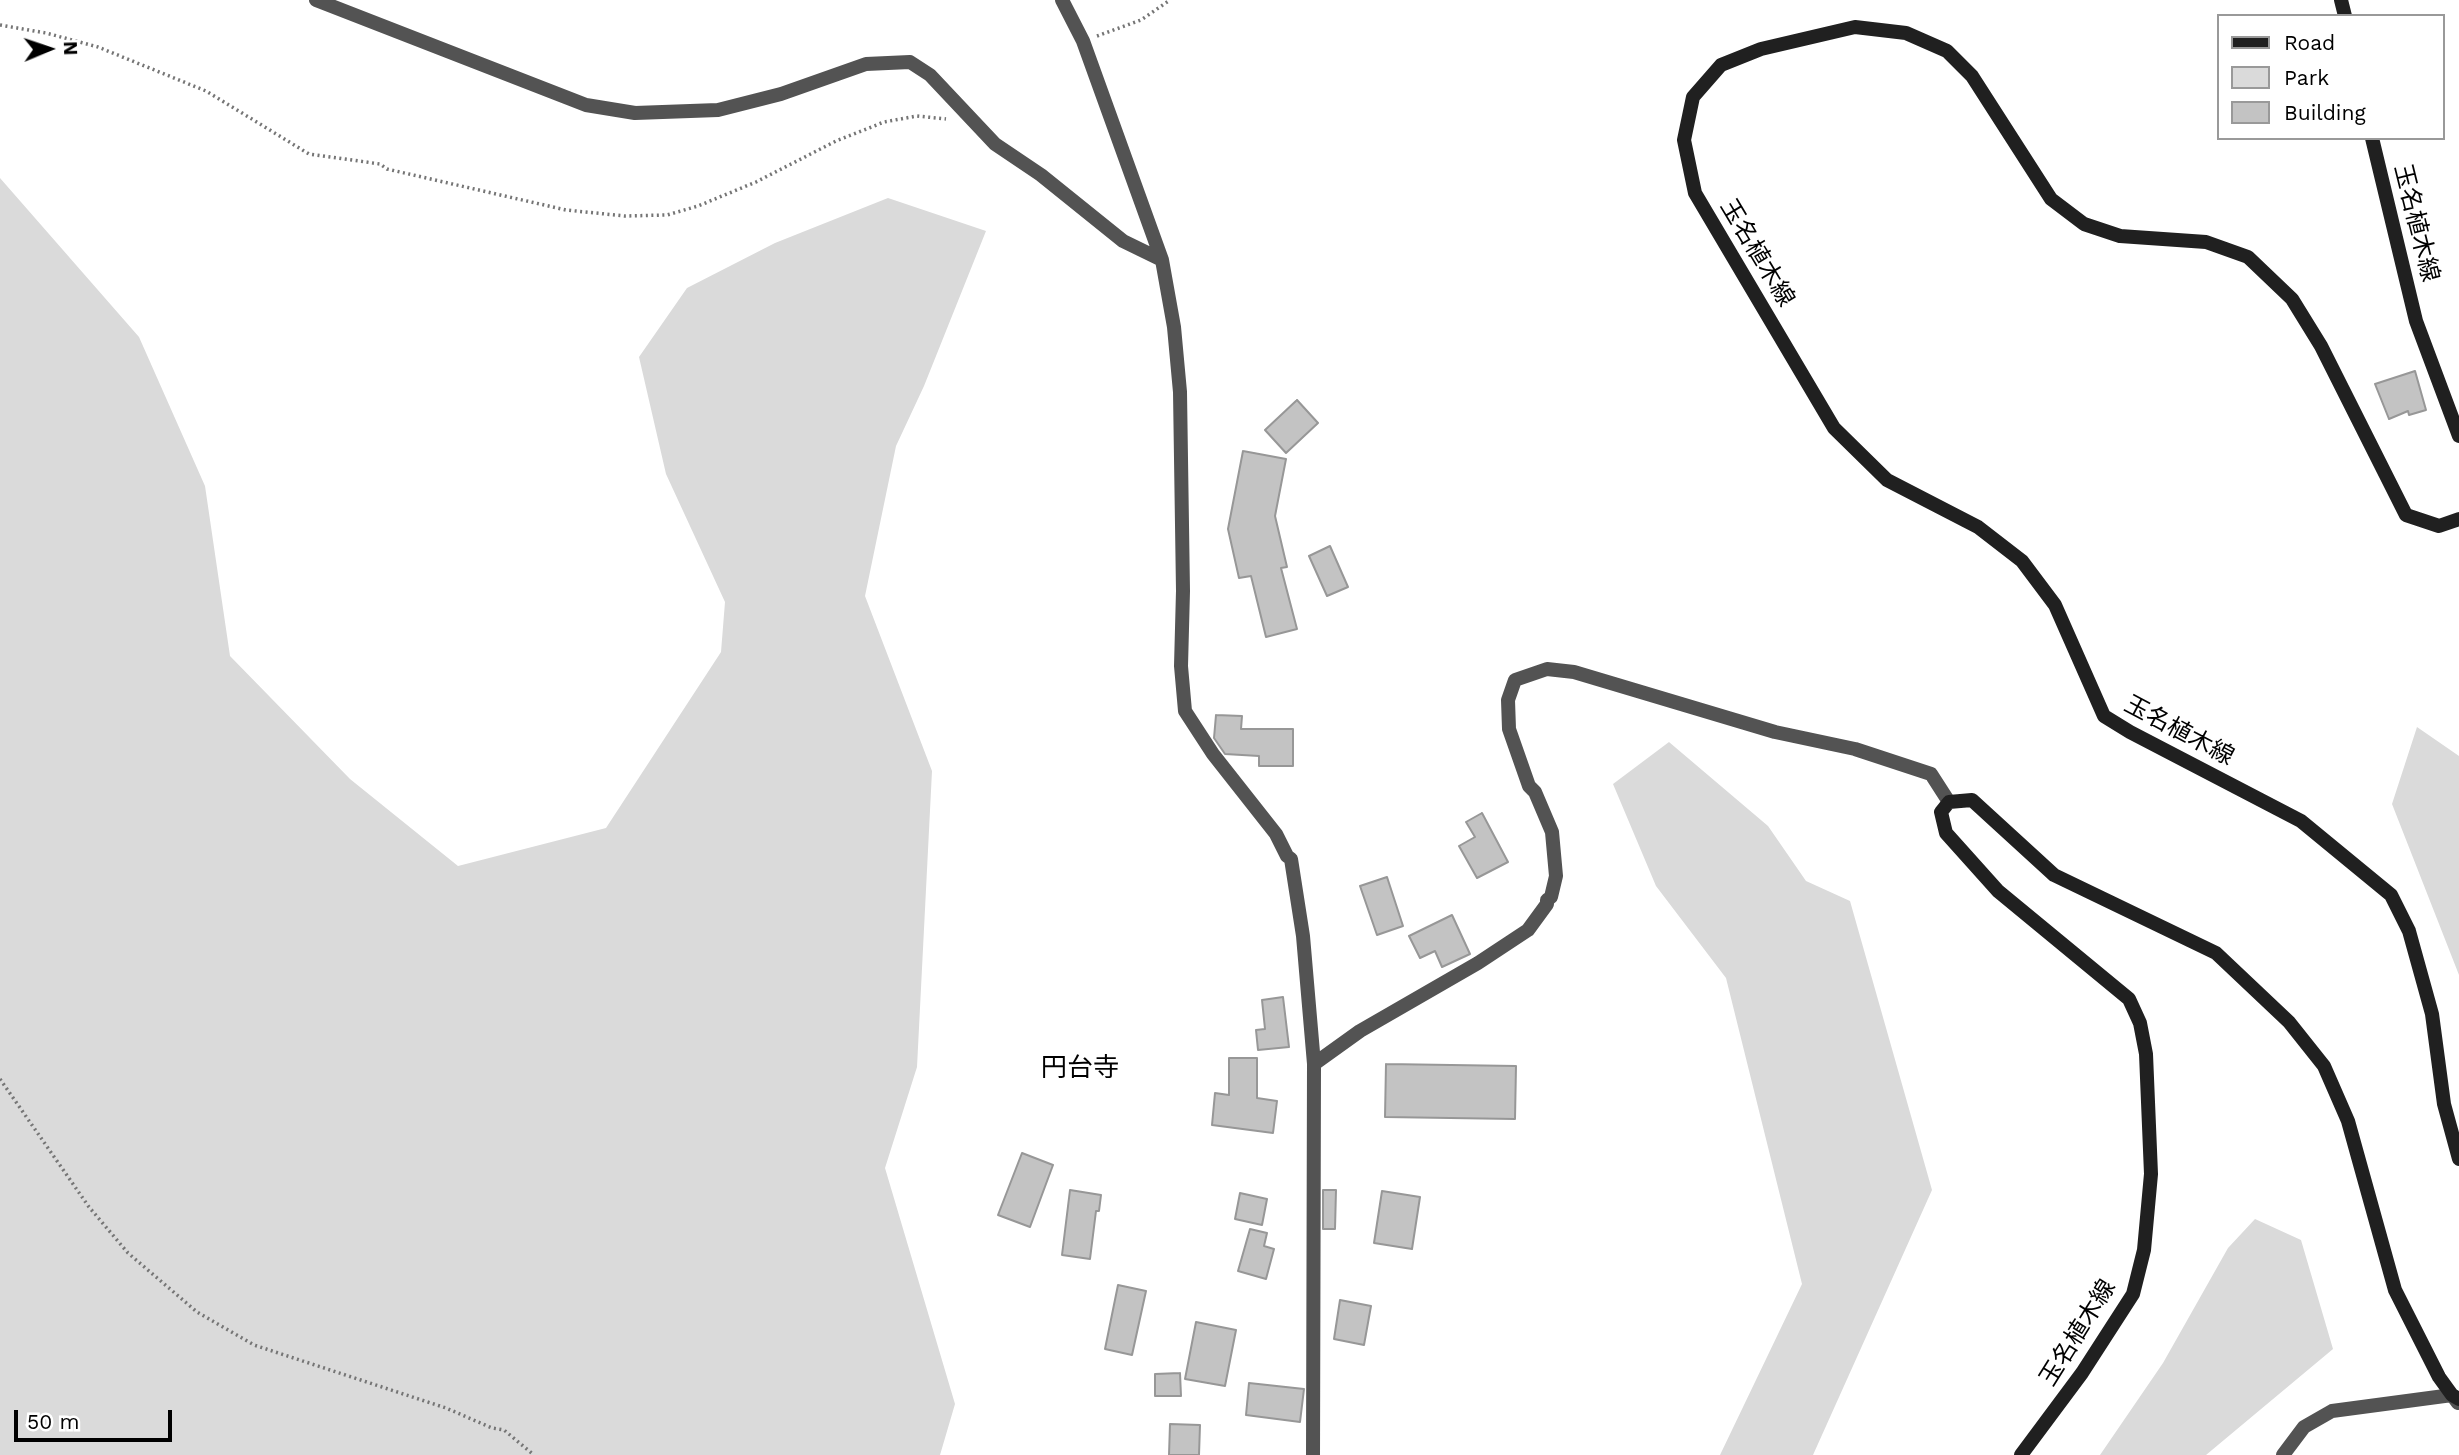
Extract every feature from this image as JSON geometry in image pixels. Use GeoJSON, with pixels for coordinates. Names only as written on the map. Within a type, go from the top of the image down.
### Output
{"type":"FeatureCollection","features":[{"type":"Feature","properties":{"kind":"main road","name":"玉名植木線"},"geometry":{"type":"LineString","coordinates":[[2459,519],[2439,526],[2406,515],[2322,346],[2292,299],[2248,257],[2206,242],[2120,236],[2084,224],[2051,199],[1972,76],[1947,51],[1906,33],[1855,27],[1761,49],[1721,65],[1693,97],[1684,140],[1695,193],[1834,428],[1887,480],[1978,527],[2022,561],[2055,604],[2104,716],[2130,733],[2301,821],[2391,895],[2409,931],[2432,1014],[2444,1104],[2459,1159]]}},
{"type":"Feature","properties":{"kind":"main road","name":"玉名植木線"},"geometry":{"type":"LineString","coordinates":[[2372,140],[2416,321],[2459,436]]}},
{"type":"Feature","properties":{"kind":"main road"},"geometry":{"type":"LineString","coordinates":[[1949,802],[1972,800],[2054,875],[2216,953],[2289,1021],[2324,1066],[2348,1121],[2395,1290],[2440,1377],[2457,1400]]}},
{"type":"Feature","properties":{"kind":"main road","name":"玉名植木線"},"geometry":{"type":"LineString","coordinates":[[1949,802],[1941,812],[1946,833],[1998,891],[2129,999],[2140,1023],[2146,1054],[2151,1174],[2144,1250],[2133,1294],[2082,1373],[2021,1455]]}},
{"type":"Feature","properties":{"kind":"street"},"geometry":{"type":"LineString","coordinates":[[316,0],[586,105],[635,113],[718,110],[781,94],[866,64],[910,62],[930,75],[995,144],[1123,240],[1161,260]]}},
{"type":"Feature","properties":{"kind":"street"},"geometry":{"type":"LineString","coordinates":[[1062,0],[1083,41],[1161,260],[1174,327],[1180,392],[1183,591],[1181,666],[1185,711],[1213,754],[1276,834],[1291,859],[1303,936],[1314,1064],[1313,1455]]}},
{"type":"Feature","properties":{"kind":"street"},"geometry":{"type":"LineString","coordinates":[[1314,1064],[1360,1031],[1478,963],[1528,930],[1551,898],[1556,876],[1552,832],[1535,792],[1529,786],[1509,729],[1508,700],[1516,680],[1547,669],[1574,672],[1775,732],[1855,749],[1931,774],[1949,802]]}},
{"type":"Feature","properties":{"kind":"street"},"geometry":{"type":"LineString","coordinates":[[2283,1455],[2304,1427],[2332,1411],[2457,1400]]}},
{"type":"Feature","properties":{"kind":"path"},"geometry":{"type":"LineString","coordinates":[[1083,41],[1140,20],[1170,0]]}},
{"type":"Feature","properties":{"kind":"path"},"geometry":{"type":"LineString","coordinates":[[0,25],[46,33],[98,47],[206,91],[309,154],[380,164],[387,169],[420,178],[577,212],[625,216],[667,215],[698,206],[756,182],[836,141],[884,122],[917,116],[972,122]]}},
{"type":"Feature","properties":{"kind":"path"},"geometry":{"type":"LineString","coordinates":[[0,1079],[89,1207],[128,1253],[197,1312],[254,1345],[446,1408],[492,1428],[504,1430],[534,1455]]}},
{"type":"Feature","properties":{"kind":"green space"},"geometry":{"type":"Polygon","coordinates":[[[0,178],[139,337],[205,486],[230,656],[350,779],[458,866],[606,828],[721,652],[725,602],[666,474],[639,357],[687,288],[775,243],[888,198],[986,231],[924,386],[896,446],[865,596],[932,771],[917,1067],[885,1168],[955,1404],[940,1455],[0,1455],[0,178]]]}},
{"type":"Feature","properties":{"kind":"green space"},"geometry":{"type":"Polygon","coordinates":[[[2417,727],[2459,756],[2459,975],[2392,804],[2417,727]]]}},
{"type":"Feature","properties":{"kind":"green space"},"geometry":{"type":"Polygon","coordinates":[[[1669,742],[1768,826],[1806,881],[1850,901],[1932,1190],[1813,1455],[1720,1455],[1802,1284],[1726,978],[1656,886],[1613,784],[1669,742]]]}},
{"type":"Feature","properties":{"kind":"green space"},"geometry":{"type":"Polygon","coordinates":[[[2255,1219],[2301,1240],[2333,1349],[2206,1455],[2100,1455],[2163,1363],[2228,1248],[2255,1219]]]}},
{"type":"Feature","properties":{"kind":"building"},"geometry":{"type":"Polygon","coordinates":[[[2415,371],[2426,410],[2409,415],[2408,411],[2389,419],[2375,384],[2415,371]]]}},
{"type":"Feature","properties":{"kind":"building"},"geometry":{"type":"Polygon","coordinates":[[[1297,400],[1318,423],[1286,453],[1265,430],[1297,400]]]}},
{"type":"Feature","properties":{"kind":"building"},"geometry":{"type":"Polygon","coordinates":[[[1243,451],[1286,459],[1275,516],[1287,567],[1281,568],[1297,629],[1266,637],[1251,576],[1239,578],[1228,529],[1243,451]]]}},
{"type":"Feature","properties":{"kind":"building"},"geometry":{"type":"Polygon","coordinates":[[[1330,546],[1348,587],[1327,596],[1309,556],[1330,546]]]}},
{"type":"Feature","properties":{"kind":"building"},"geometry":{"type":"Polygon","coordinates":[[[1216,715],[1242,716],[1241,729],[1293,729],[1293,766],[1259,766],[1259,756],[1225,754],[1214,738],[1216,715]]]}},
{"type":"Feature","properties":{"kind":"building"},"geometry":{"type":"Polygon","coordinates":[[[1482,813],[1508,862],[1477,878],[1459,846],[1475,837],[1466,822],[1482,813]]]}},
{"type":"Feature","properties":{"kind":"building"},"geometry":{"type":"Polygon","coordinates":[[[1387,877],[1403,926],[1377,935],[1360,886],[1387,877]]]}},
{"type":"Feature","properties":{"kind":"building"},"geometry":{"type":"Polygon","coordinates":[[[1452,915],[1470,954],[1442,967],[1435,951],[1420,958],[1409,936],[1452,915]]]}},
{"type":"Feature","properties":{"kind":"building"},"geometry":{"type":"Polygon","coordinates":[[[1283,997],[1289,1047],[1258,1050],[1256,1030],[1265,1029],[1262,1000],[1283,997]]]}},
{"type":"Feature","properties":{"kind":"building"},"geometry":{"type":"Polygon","coordinates":[[[1229,1058],[1257,1058],[1257,1098],[1277,1101],[1273,1133],[1212,1125],[1215,1093],[1229,1095],[1229,1058]]]}},
{"type":"Feature","properties":{"kind":"building"},"geometry":{"type":"Polygon","coordinates":[[[1386,1064],[1516,1066],[1515,1119],[1385,1117],[1386,1064]]]}},
{"type":"Feature","properties":{"kind":"building"},"geometry":{"type":"Polygon","coordinates":[[[1022,1153],[1053,1165],[1030,1227],[998,1215],[1022,1153]]]}},
{"type":"Feature","properties":{"kind":"building"},"geometry":{"type":"Polygon","coordinates":[[[1070,1190],[1101,1195],[1099,1211],[1096,1211],[1090,1259],[1062,1255],[1070,1190]]]}},
{"type":"Feature","properties":{"kind":"building"},"geometry":{"type":"Polygon","coordinates":[[[1323,1190],[1336,1190],[1335,1229],[1323,1229],[1323,1190]]]}},
{"type":"Feature","properties":{"kind":"building"},"geometry":{"type":"Polygon","coordinates":[[[1382,1191],[1420,1197],[1412,1249],[1374,1243],[1382,1191]]]}},
{"type":"Feature","properties":{"kind":"building"},"geometry":{"type":"Polygon","coordinates":[[[1240,1193],[1267,1199],[1262,1225],[1235,1219],[1240,1193]]]}},
{"type":"Feature","properties":{"kind":"building"},"geometry":{"type":"Polygon","coordinates":[[[1250,1229],[1267,1233],[1264,1246],[1274,1249],[1266,1279],[1238,1271],[1250,1229]]]}},
{"type":"Feature","properties":{"kind":"building"},"geometry":{"type":"Polygon","coordinates":[[[1118,1285],[1146,1291],[1132,1355],[1105,1349],[1118,1285]]]}},
{"type":"Feature","properties":{"kind":"building"},"geometry":{"type":"Polygon","coordinates":[[[1340,1300],[1371,1306],[1364,1345],[1334,1339],[1340,1300]]]}},
{"type":"Feature","properties":{"kind":"building"},"geometry":{"type":"Polygon","coordinates":[[[1196,1322],[1236,1330],[1225,1386],[1185,1379],[1196,1322]]]}},
{"type":"Feature","properties":{"kind":"building"},"geometry":{"type":"Polygon","coordinates":[[[1180,1373],[1181,1396],[1155,1396],[1155,1374],[1180,1373]]]}},
{"type":"Feature","properties":{"kind":"building"},"geometry":{"type":"Polygon","coordinates":[[[1249,1383],[1304,1389],[1300,1422],[1246,1415],[1249,1383]]]}},
{"type":"Feature","properties":{"kind":"building"},"geometry":{"type":"Polygon","coordinates":[[[1170,1424],[1200,1425],[1199,1455],[1169,1455],[1170,1424]]]}},
{"type":"Feature","properties":{"kind":"district","name":"円台寺"},"geometry":{"type":"Point","coordinates":[1080,1068]}}]}
